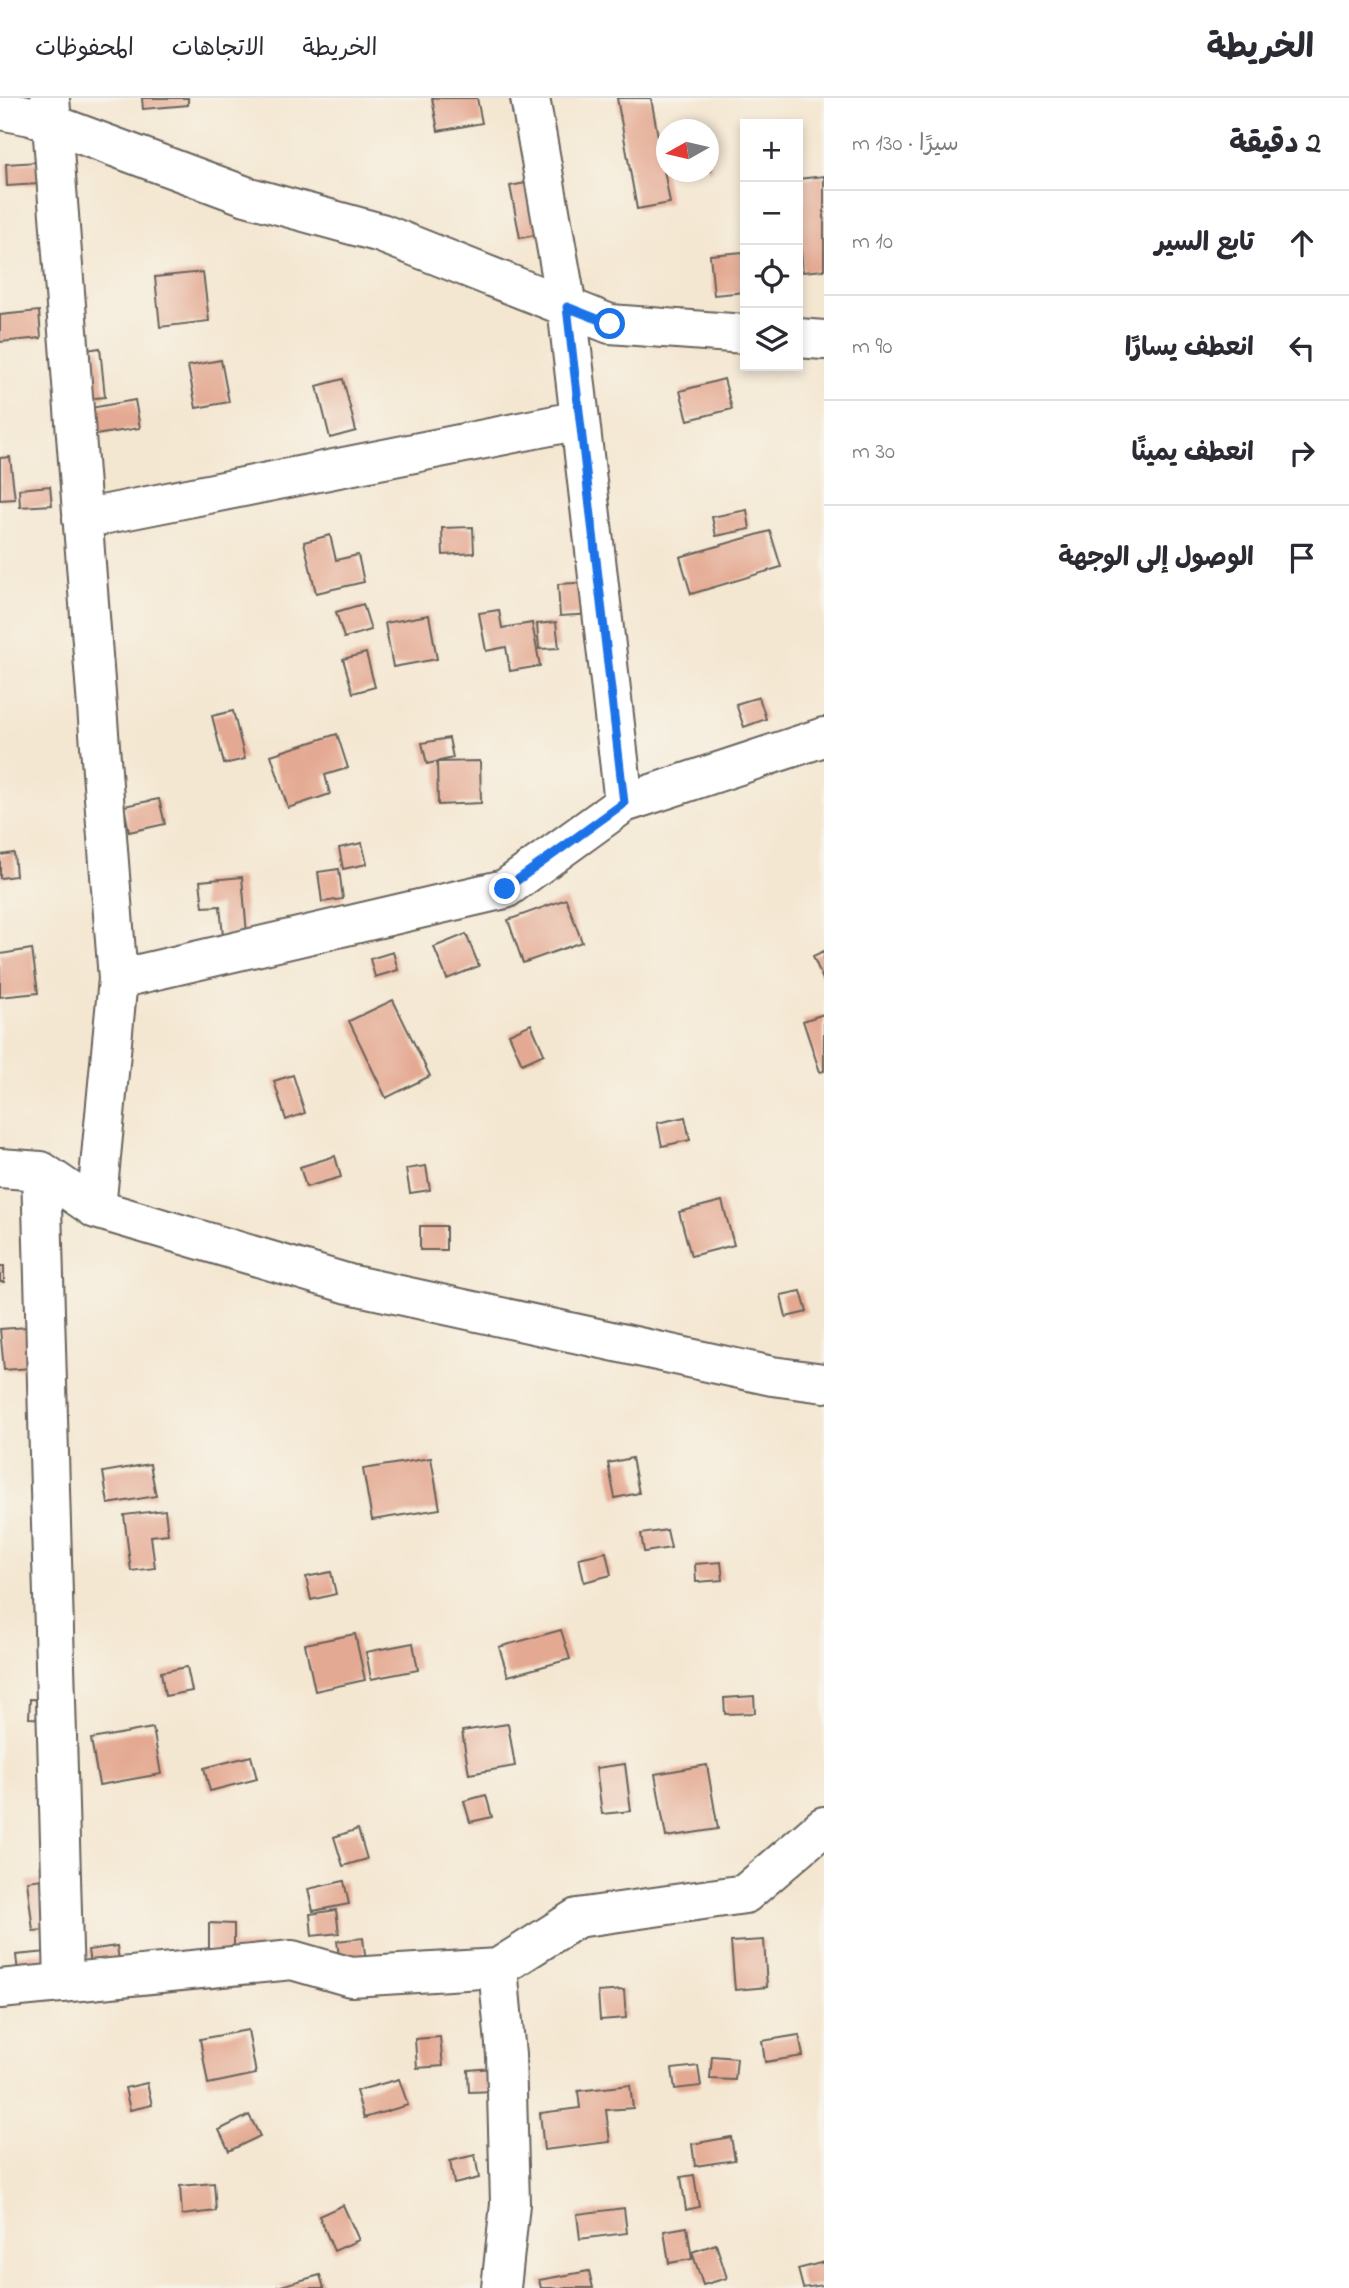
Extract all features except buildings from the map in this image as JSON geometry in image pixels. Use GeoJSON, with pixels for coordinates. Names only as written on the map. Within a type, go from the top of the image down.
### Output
{"type":"FeatureCollection","features":[{"type":"Feature","properties":{"kind":"street"},"geometry":{"type":"LineString","coordinates":[[530,98],[567,307],[624,803]]}},
{"type":"Feature","properties":{"kind":"street"},"geometry":{"type":"LineString","coordinates":[[0,110],[31,116],[51,111],[246,196],[381,233],[610,324],[740,334]]}},
{"type":"Feature","properties":{"kind":"street"},"geometry":{"type":"LineString","coordinates":[[51,111],[118,979],[96,1209]]}},
{"type":"Feature","properties":{"kind":"street"},"geometry":{"type":"LineString","coordinates":[[803,338],[824,340]]}},
{"type":"Feature","properties":{"kind":"street"},"geometry":{"type":"LineString","coordinates":[[82,519],[580,420]]}},
{"type":"Feature","properties":{"kind":"street"},"geometry":{"type":"LineString","coordinates":[[118,979],[505,889],[624,803],[824,737]]}},
{"type":"Feature","properties":{"kind":"street"},"geometry":{"type":"LineString","coordinates":[[0,1168],[41,1171],[96,1209],[349,1284],[772,1376],[824,1382]]}},
{"type":"Feature","properties":{"kind":"street"},"geometry":{"type":"LineString","coordinates":[[41,1171],[64,1983]]}},
{"type":"Feature","properties":{"kind":"street"},"geometry":{"type":"LineString","coordinates":[[0,1989],[292,1960],[351,1978],[498,1968],[577,1918],[745,1894],[824,1826]]}},
{"type":"Feature","properties":{"kind":"street"},"geometry":{"type":"LineString","coordinates":[[498,1968],[506,2054],[510,2204],[501,2288]]}},
{"type":"Feature","properties":{"kind":"route"},"geometry":{"type":"LineString","coordinates":[[505,889],[624,803],[567,307],[610,324]]}}]}
